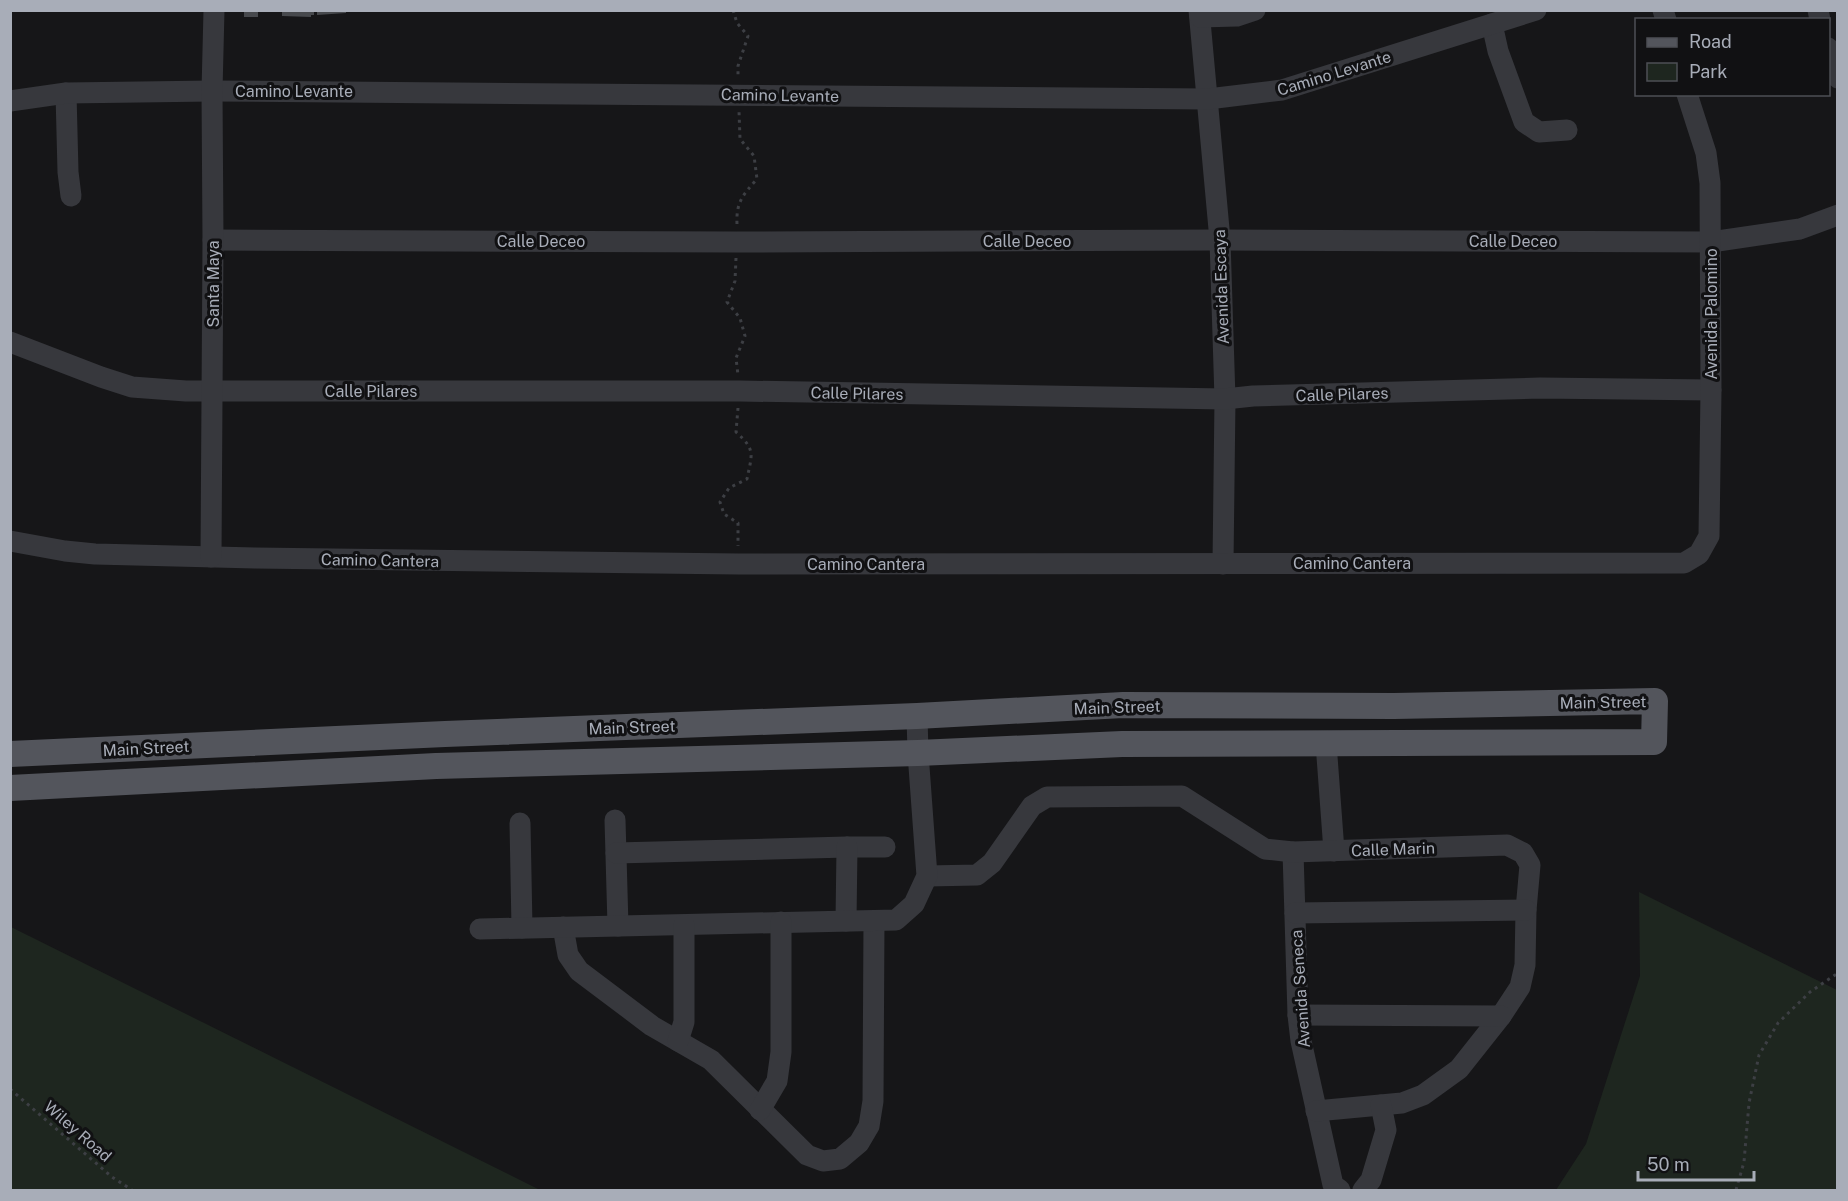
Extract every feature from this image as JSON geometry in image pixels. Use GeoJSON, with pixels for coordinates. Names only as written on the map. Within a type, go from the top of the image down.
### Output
{"type":"FeatureCollection","features":[{"type":"Feature","properties":{"kind":"main road","name":"Main Street"},"geometry":{"type":"LineString","coordinates":[[10,754],[434,734],[917,716],[1123,705],[1394,706],[1655,701],[1654,742],[1122,744],[918,753],[436,766],[10,788]]}},
{"type":"Feature","properties":{"kind":"street","name":"Santa Maya"},"geometry":{"type":"LineString","coordinates":[[211,557],[214,10]]}},
{"type":"Feature","properties":{"kind":"street"},"geometry":{"type":"LineString","coordinates":[[1200,14],[1237,16],[1255,10]]}},
{"type":"Feature","properties":{"kind":"street","name":"Camino Levante"},"geometry":{"type":"LineString","coordinates":[[10,100],[66,93],[212,91],[1208,99],[1282,90],[1536,10]]}},
{"type":"Feature","properties":{"kind":"street","name":"Avenida Escaya"},"geometry":{"type":"LineString","coordinates":[[1200,14],[1220,240],[1225,399],[1223,564]]}},
{"type":"Feature","properties":{"kind":"street"},"geometry":{"type":"LineString","coordinates":[[1492,24],[1498,51],[1524,122],[1539,132],[1567,130]]}},
{"type":"Feature","properties":{"kind":"street"},"geometry":{"type":"LineString","coordinates":[[1830,54],[1838,78]]}},
{"type":"Feature","properties":{"kind":"street"},"geometry":{"type":"LineString","coordinates":[[66,93],[68,172],[71,196]]}},
{"type":"Feature","properties":{"kind":"street","name":"Avenida Palomino"},"geometry":{"type":"LineString","coordinates":[[1688,96],[1706,153],[1710,183],[1709,536]]}},
{"type":"Feature","properties":{"kind":"street","name":"Calle Deceo"},"geometry":{"type":"LineString","coordinates":[[213,240],[1711,242],[1800,230],[1838,215]]}},
{"type":"Feature","properties":{"kind":"street","name":"Calle Pilares"},"geometry":{"type":"LineString","coordinates":[[10,342],[132,387],[186,391],[740,392],[1225,399],[1252,396],[1540,388],[1711,390]]}},
{"type":"Feature","properties":{"kind":"street","name":"Camino Cantera"},"geometry":{"type":"LineString","coordinates":[[10,541],[95,554],[739,564],[1684,563],[1699,554],[1709,536]]}},
{"type":"Feature","properties":{"kind":"street"},"geometry":{"type":"LineString","coordinates":[[480,929],[896,920],[914,904],[927,876],[917,716]]}},
{"type":"Feature","properties":{"kind":"street"},"geometry":{"type":"LineString","coordinates":[[1326,743],[1334,851]]}},
{"type":"Feature","properties":{"kind":"street","name":"Calle Marin"},"geometry":{"type":"LineString","coordinates":[[927,876],[977,875],[992,863],[1032,806],[1047,797],[1182,796],[1265,849],[1293,852],[1507,845],[1523,853],[1530,865],[1525,965],[1520,987],[1501,1016],[1459,1070],[1423,1095],[1402,1103],[1316,1111]]}},
{"type":"Feature","properties":{"kind":"street"},"geometry":{"type":"LineString","coordinates":[[615,820],[618,926]]}},
{"type":"Feature","properties":{"kind":"street"},"geometry":{"type":"LineString","coordinates":[[520,823],[522,928]]}},
{"type":"Feature","properties":{"kind":"street"},"geometry":{"type":"LineString","coordinates":[[846,921],[847,847]]}},
{"type":"Feature","properties":{"kind":"street"},"geometry":{"type":"LineString","coordinates":[[616,853],[885,847]]}},
{"type":"Feature","properties":{"kind":"street","name":"Avenida Seneca"},"geometry":{"type":"LineString","coordinates":[[1293,852],[1298,1015],[1301,1041],[1333,1185],[1340,1191]]}},
{"type":"Feature","properties":{"kind":"street"},"geometry":{"type":"LineString","coordinates":[[1295,913],[1526,910]]}},
{"type":"Feature","properties":{"kind":"street"},"geometry":{"type":"LineString","coordinates":[[564,927],[568,955],[579,971],[652,1026],[711,1060],[807,1155],[824,1161],[840,1159],[859,1143],[869,1126],[873,1101],[874,921]]}},
{"type":"Feature","properties":{"kind":"street"},"geometry":{"type":"LineString","coordinates":[[760,1110],[777,1081],[781,1052],[781,922]]}},
{"type":"Feature","properties":{"kind":"street"},"geometry":{"type":"LineString","coordinates":[[678,1041],[684,1022],[684,925]]}},
{"type":"Feature","properties":{"kind":"street"},"geometry":{"type":"LineString","coordinates":[[1298,1015],[1501,1016]]}},
{"type":"Feature","properties":{"kind":"street"},"geometry":{"type":"LineString","coordinates":[[1364,1191],[1371,1180],[1386,1130],[1381,1105]]}},
{"type":"Feature","properties":{"kind":"path"},"geometry":{"type":"LineString","coordinates":[[733,10],[737,23],[748,36],[738,66],[740,139],[754,156],[757,179],[740,200],[736,213],[735,281],[727,302],[740,318],[745,336],[736,358],[740,392],[736,432],[748,443],[752,454],[747,479],[729,488],[720,502],[724,514],[738,524],[739,564]]}},
{"type":"Feature","properties":{"kind":"path"},"geometry":{"type":"LineString","coordinates":[[1736,1191],[1744,1162],[1749,1103],[1759,1055],[1778,1023],[1810,992],[1838,973]]}},
{"type":"Feature","properties":{"kind":"path","name":"Wiley Road"},"geometry":{"type":"LineString","coordinates":[[10,1089],[112,1177],[132,1191]]}},
{"type":"Feature","properties":{"kind":"green space"},"geometry":{"type":"Polygon","coordinates":[[[1639,892],[1837,990],[1837,1190],[1556,1190],[1586,1144],[1640,976],[1639,892]]]}},
{"type":"Feature","properties":{"kind":"green space"},"geometry":{"type":"Polygon","coordinates":[[[11,927],[540,1190],[11,1190],[11,927]]]}}]}
